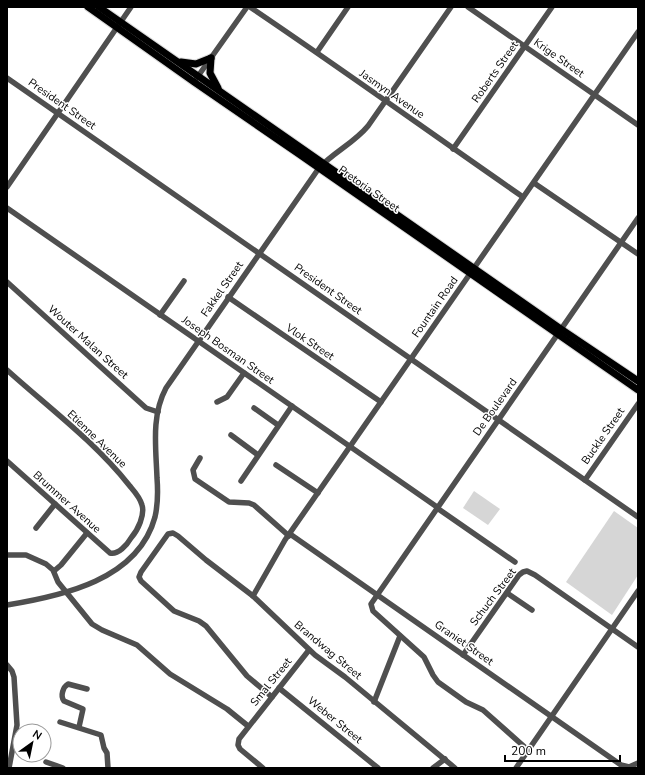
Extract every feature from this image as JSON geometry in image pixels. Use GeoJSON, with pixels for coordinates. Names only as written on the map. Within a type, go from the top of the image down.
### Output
{"type":"FeatureCollection","features":[{"type":"Feature","properties":{"kind":"main road","name":"Pretoria Street"},"geometry":{"type":"LineString","coordinates":[[88,7],[119,24],[177,61],[321,165]]}},
{"type":"Feature","properties":{"kind":"main road","name":"Pretoria Street"},"geometry":{"type":"LineString","coordinates":[[100,7],[119,24],[194,82],[321,165],[473,270],[559,331],[638,390]]}},
{"type":"Feature","properties":{"kind":"main road"},"geometry":{"type":"LineString","coordinates":[[177,61],[196,64],[211,58],[211,76],[219,90]]}},
{"type":"Feature","properties":{"kind":"main road","name":"Pretoria Street"},"geometry":{"type":"LineString","coordinates":[[559,331],[638,381]]}},
{"type":"Feature","properties":{"kind":"street"},"geometry":{"type":"LineString","coordinates":[[7,187],[131,7]]}},
{"type":"Feature","properties":{"kind":"street"},"geometry":{"type":"LineString","coordinates":[[194,82],[247,7]]}},
{"type":"Feature","properties":{"kind":"street","name":"Jasmyn Avenue"},"geometry":{"type":"LineString","coordinates":[[250,7],[317,52],[385,102],[523,197]]}},
{"type":"Feature","properties":{"kind":"street"},"geometry":{"type":"LineString","coordinates":[[317,52],[348,7]]}},
{"type":"Feature","properties":{"kind":"street","name":"Fakkel Street"},"geometry":{"type":"LineString","coordinates":[[7,603],[46,598],[66,592],[97,580],[119,568],[134,555],[148,534],[155,516],[158,500],[156,437],[158,412],[166,388],[321,165],[359,136],[385,102],[451,7]]}},
{"type":"Feature","properties":{"kind":"street","name":"Krige Street"},"geometry":{"type":"LineString","coordinates":[[468,7],[638,125]]}},
{"type":"Feature","properties":{"kind":"street","name":"Roberts Street"},"geometry":{"type":"LineString","coordinates":[[453,149],[552,7]]}},
{"type":"Feature","properties":{"kind":"street","name":"Fountain Road"},"geometry":{"type":"LineString","coordinates":[[253,596],[289,535],[638,32]]}},
{"type":"Feature","properties":{"kind":"street","name":"President Street"},"geometry":{"type":"LineString","coordinates":[[7,78],[638,517]]}},
{"type":"Feature","properties":{"kind":"street"},"geometry":{"type":"LineString","coordinates":[[534,183],[638,254]]}},
{"type":"Feature","properties":{"kind":"street","name":"Joseph Bosman Street"},"geometry":{"type":"LineString","coordinates":[[7,208],[516,562]]}},
{"type":"Feature","properties":{"kind":"street","name":"De Boulevard"},"geometry":{"type":"LineString","coordinates":[[400,636],[373,612],[371,603],[638,218]]}},
{"type":"Feature","properties":{"kind":"street"},"geometry":{"type":"LineString","coordinates":[[160,315],[184,281]]}},
{"type":"Feature","properties":{"kind":"street","name":"Wouter Malan Street"},"geometry":{"type":"LineString","coordinates":[[7,282],[146,408],[158,412]]}},
{"type":"Feature","properties":{"kind":"street","name":"Vlok Street"},"geometry":{"type":"LineString","coordinates":[[228,297],[381,402]]}},
{"type":"Feature","properties":{"kind":"street","name":"Etienne Avenue"},"geometry":{"type":"LineString","coordinates":[[7,370],[106,459],[120,474],[140,500],[143,507],[142,514],[135,532],[129,542],[115,554]]}},
{"type":"Feature","properties":{"kind":"street"},"geometry":{"type":"LineString","coordinates":[[217,402],[227,397],[244,373]]}},
{"type":"Feature","properties":{"kind":"street","name":"Buckle Street"},"geometry":{"type":"LineString","coordinates":[[585,480],[638,404]]}},
{"type":"Feature","properties":{"kind":"street"},"geometry":{"type":"LineString","coordinates":[[241,481],[292,406]]}},
{"type":"Feature","properties":{"kind":"street"},"geometry":{"type":"LineString","coordinates":[[254,408],[278,425]]}},
{"type":"Feature","properties":{"kind":"street"},"geometry":{"type":"LineString","coordinates":[[232,435],[258,455]]}},
{"type":"Feature","properties":{"kind":"street","name":"Graniet Street"},"geometry":{"type":"LineString","coordinates":[[200,458],[193,470],[195,478],[229,502],[249,503],[254,505],[289,535],[621,765],[628,768]]}},
{"type":"Feature","properties":{"kind":"street","name":"Brummer Avenue"},"geometry":{"type":"LineString","coordinates":[[7,461],[87,533],[108,551],[115,554]]}},
{"type":"Feature","properties":{"kind":"street"},"geometry":{"type":"LineString","coordinates":[[276,465],[318,493]]}},
{"type":"Feature","properties":{"kind":"street"},"geometry":{"type":"LineString","coordinates":[[36,528],[55,504]]}},
{"type":"Feature","properties":{"kind":"street"},"geometry":{"type":"LineString","coordinates":[[54,571],[61,565],[87,533]]}},
{"type":"Feature","properties":{"kind":"street","name":"Brandwag Street"},"geometry":{"type":"LineString","coordinates":[[272,697],[246,676],[207,627],[199,621],[174,611],[141,581],[139,577],[141,572],[168,534],[171,533],[178,536],[206,560],[253,596],[309,650],[455,768]]}},
{"type":"Feature","properties":{"kind":"street"},"geometry":{"type":"LineString","coordinates":[[7,555],[20,554],[32,557],[46,564],[54,571],[56,579],[89,621],[95,626],[138,645],[170,674],[227,709],[248,726]]}},
{"type":"Feature","properties":{"kind":"street","name":"Schuch Street"},"geometry":{"type":"LineString","coordinates":[[464,655],[521,574],[526,572],[535,575],[612,629]]}},
{"type":"Feature","properties":{"kind":"street"},"geometry":{"type":"LineString","coordinates":[[516,768],[638,591]]}},
{"type":"Feature","properties":{"kind":"street"},"geometry":{"type":"LineString","coordinates":[[507,593],[532,610]]}},
{"type":"Feature","properties":{"kind":"street"},"geometry":{"type":"LineString","coordinates":[[612,629],[638,647]]}},
{"type":"Feature","properties":{"kind":"street"},"geometry":{"type":"LineString","coordinates":[[374,702],[400,636],[424,657],[438,682],[466,702],[483,710],[528,750]]}},
{"type":"Feature","properties":{"kind":"street","name":"Smal Street"},"geometry":{"type":"LineString","coordinates":[[263,768],[241,750],[238,746],[239,739],[309,650]]}},
{"type":"Feature","properties":{"kind":"street"},"geometry":{"type":"LineString","coordinates":[[7,665],[12,671],[14,677],[17,721],[9,768]]}},
{"type":"Feature","properties":{"kind":"street"},"geometry":{"type":"LineString","coordinates":[[79,727],[83,709],[64,701],[62,695],[68,684],[87,689]]}},
{"type":"Feature","properties":{"kind":"street","name":"Weber Street"},"geometry":{"type":"LineString","coordinates":[[279,688],[378,768]]}},
{"type":"Feature","properties":{"kind":"street"},"geometry":{"type":"LineString","coordinates":[[60,722],[101,735],[104,748],[107,753],[108,768]]}},
{"type":"Feature","properties":{"kind":"street"},"geometry":{"type":"LineString","coordinates":[[433,768],[445,759]]}},
{"type":"Feature","properties":{"kind":"street"},"geometry":{"type":"LineString","coordinates":[[49,763],[63,768]]}},
{"type":"Feature","properties":{"kind":"street"},"geometry":{"type":"LineString","coordinates":[[628,768],[638,763]]}},
{"type":"Feature","properties":{"kind":"shaded area"},"geometry":{"type":"Polygon","coordinates":[[[474,491],[500,509],[488,525],[463,508],[474,491]]]}},
{"type":"Feature","properties":{"kind":"shaded area"},"geometry":{"type":"Polygon","coordinates":[[[614,511],[638,528],[638,575],[612,615],[566,582],[614,511]]]}}]}
